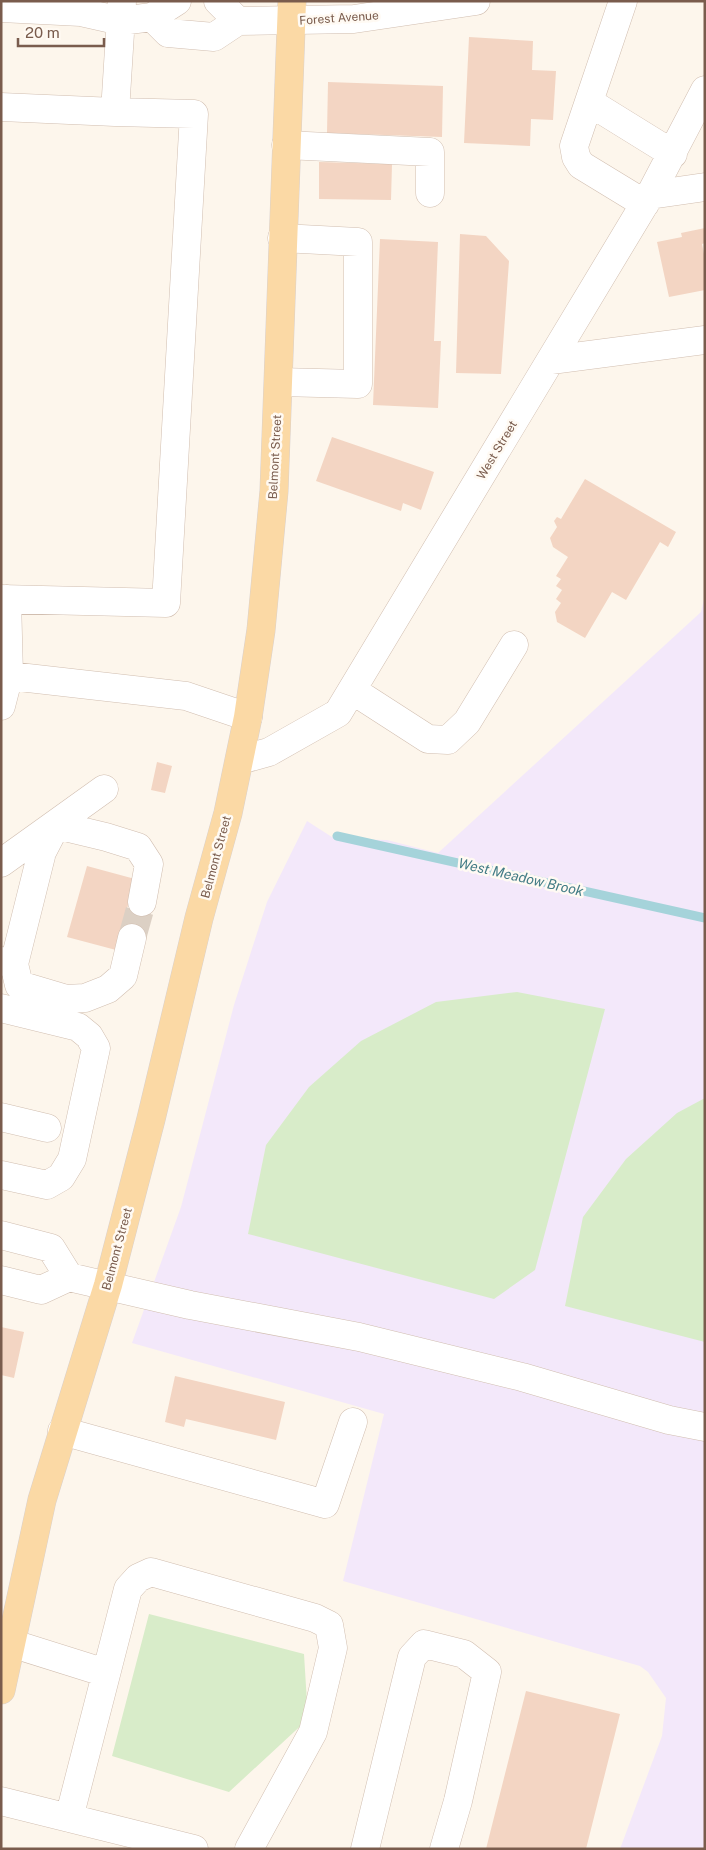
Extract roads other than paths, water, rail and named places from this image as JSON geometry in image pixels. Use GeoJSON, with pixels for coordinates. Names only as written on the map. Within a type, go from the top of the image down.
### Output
{"type":"FeatureCollection","features":[{"type":"Feature","properties":{"kind":"main road","name":"Belmont Street"},"geometry":{"type":"LineString","coordinates":[[1,1690],[6,1642],[42,1500],[108,1285],[240,760],[248,717],[268,560],[279,382],[282,238],[291,11]]}},
{"type":"Feature","properties":{"kind":"street"},"geometry":{"type":"LineString","coordinates":[[152,17],[177,1]]}},
{"type":"Feature","properties":{"kind":"street"},"geometry":{"type":"LineString","coordinates":[[1,8],[81,12],[122,11],[152,17],[168,33],[214,37],[238,21],[218,1]]}},
{"type":"Feature","properties":{"kind":"street","name":"Forest Avenue"},"geometry":{"type":"LineString","coordinates":[[238,21],[291,11],[354,19],[400,7],[476,1]]}},
{"type":"Feature","properties":{"kind":"street"},"geometry":{"type":"LineString","coordinates":[[623,1],[574,146],[576,157],[581,165],[647,199],[705,187]]}},
{"type":"Feature","properties":{"kind":"street"},"geometry":{"type":"LineString","coordinates":[[115,112],[122,11]]}},
{"type":"Feature","properties":{"kind":"street","name":"West Street"},"geometry":{"type":"LineString","coordinates":[[240,760],[269,752],[338,713],[647,199],[673,154],[705,90]]}},
{"type":"Feature","properties":{"kind":"street"},"geometry":{"type":"LineString","coordinates":[[589,102],[673,154]]}},
{"type":"Feature","properties":{"kind":"street"},"geometry":{"type":"LineString","coordinates":[[1,107],[194,114],[166,602],[4,599],[5,675],[1,706]]}},
{"type":"Feature","properties":{"kind":"street"},"geometry":{"type":"LineString","coordinates":[[286,145],[430,152],[430,193]]}},
{"type":"Feature","properties":{"kind":"street"},"geometry":{"type":"LineString","coordinates":[[279,382],[358,384],[358,242],[282,238]]}},
{"type":"Feature","properties":{"kind":"street"},"geometry":{"type":"LineString","coordinates":[[551,360],[705,340]]}},
{"type":"Feature","properties":{"kind":"street"},"geometry":{"type":"LineString","coordinates":[[352,690],[428,740],[448,740],[467,722],[514,645]]}},
{"type":"Feature","properties":{"kind":"street"},"geometry":{"type":"LineString","coordinates":[[5,675],[186,696],[248,717]]}},
{"type":"Feature","properties":{"kind":"street"},"geometry":{"type":"LineString","coordinates":[[1,863],[56,826],[104,790]]}},
{"type":"Feature","properties":{"kind":"street"},"geometry":{"type":"LineString","coordinates":[[56,826],[106,837],[138,847],[150,864],[142,902]]}},
{"type":"Feature","properties":{"kind":"street"},"geometry":{"type":"LineString","coordinates":[[56,826],[42,852],[8,962],[19,985],[66,999],[85,998],[108,989],[123,976],[132,938]]}},
{"type":"Feature","properties":{"kind":"street"},"geometry":{"type":"LineString","coordinates":[[1,1008],[78,1027],[89,1036],[96,1048],[72,1160],[61,1177],[47,1185],[1,1175]]}},
{"type":"Feature","properties":{"kind":"street"},"geometry":{"type":"LineString","coordinates":[[1,1116],[47,1128]]}},
{"type":"Feature","properties":{"kind":"street"},"geometry":{"type":"LineString","coordinates":[[1,1236],[51,1248],[69,1277]]}},
{"type":"Feature","properties":{"kind":"street"},"geometry":{"type":"LineString","coordinates":[[1,1280],[40,1290],[69,1277],[190,1305],[413,1349],[522,1377],[669,1420],[705,1428]]}},
{"type":"Feature","properties":{"kind":"street"},"geometry":{"type":"LineString","coordinates":[[62,1431],[325,1504],[353,1422]]}},
{"type":"Feature","properties":{"kind":"street"},"geometry":{"type":"LineString","coordinates":[[69,1818],[128,1589],[138,1578],[151,1572],[315,1618],[329,1625],[333,1648],[313,1732],[248,1849]]}},
{"type":"Feature","properties":{"kind":"street"},"geometry":{"type":"LineString","coordinates":[[6,1642],[106,1673]]}},
{"type":"Feature","properties":{"kind":"street"},"geometry":{"type":"LineString","coordinates":[[365,1849],[412,1657],[424,1644],[464,1654],[487,1672],[460,1791],[444,1849]]}},
{"type":"Feature","properties":{"kind":"street"},"geometry":{"type":"LineString","coordinates":[[1,1801],[194,1849]]}},
{"type":"Feature","properties":{"kind":"waterway","name":"West Meadow Brook"},"geometry":{"type":"LineString","coordinates":[[337,836],[705,918]]}},
{"type":"Feature","properties":{"kind":"tunnel"},"geometry":{"type":"LineString","coordinates":[[132,938],[142,902]]}}]}
